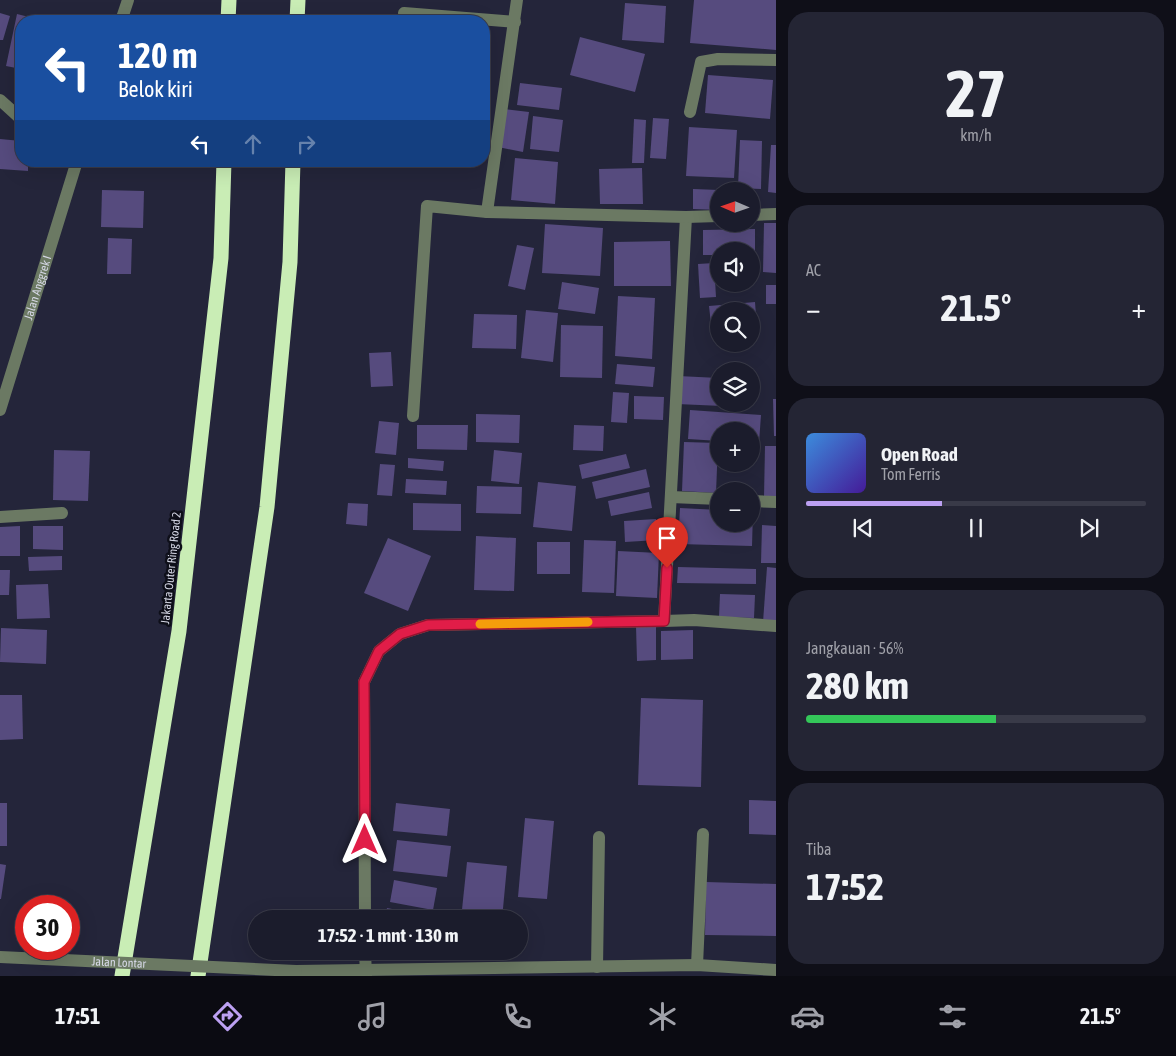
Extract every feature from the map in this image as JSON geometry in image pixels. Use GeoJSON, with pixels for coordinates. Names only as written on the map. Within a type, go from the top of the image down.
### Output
{"type":"FeatureCollection","features":[{"type":"Feature","properties":{"kind":"highway"},"geometry":{"type":"LineString","coordinates":[[228,15],[229,0]]}},
{"type":"Feature","properties":{"kind":"highway"},"geometry":{"type":"LineString","coordinates":[[297,15],[298,0]]}},
{"type":"Feature","properties":{"kind":"highway","name":"Jakarta Outer Ring Road 2"},"geometry":{"type":"LineString","coordinates":[[122,976],[179,631],[221,258],[224,167]]}},
{"type":"Feature","properties":{"kind":"highway"},"geometry":{"type":"LineString","coordinates":[[198,976],[267,507],[290,262],[293,167]]}},
{"type":"Feature","properties":{"kind":"street"},"geometry":{"type":"LineString","coordinates":[[123,15],[128,0]]}},
{"type":"Feature","properties":{"kind":"street"},"geometry":{"type":"LineString","coordinates":[[487,212],[517,0]]}},
{"type":"Feature","properties":{"kind":"street"},"geometry":{"type":"LineString","coordinates":[[404,13],[429,15]]}},
{"type":"Feature","properties":{"kind":"street"},"geometry":{"type":"LineString","coordinates":[[490,20],[515,22]]}},
{"type":"Feature","properties":{"kind":"street"},"geometry":{"type":"LineString","coordinates":[[690,112],[701,62],[718,59],[776,60]]}},
{"type":"Feature","properties":{"kind":"street"},"geometry":{"type":"LineString","coordinates":[[0,100],[15,114]]}},
{"type":"Feature","properties":{"kind":"street","name":"Jalan Anggrek I"},"geometry":{"type":"LineString","coordinates":[[0,410],[73,167]]}},
{"type":"Feature","properties":{"kind":"street"},"geometry":{"type":"LineString","coordinates":[[413,416],[426,206],[487,212],[710,216]]}},
{"type":"Feature","properties":{"kind":"street"},"geometry":{"type":"LineString","coordinates":[[760,215],[776,214]]}},
{"type":"Feature","properties":{"kind":"street"},"geometry":{"type":"LineString","coordinates":[[664,621],[686,217]]}},
{"type":"Feature","properties":{"kind":"street"},"geometry":{"type":"LineString","coordinates":[[671,497],[710,499]]}},
{"type":"Feature","properties":{"kind":"street"},"geometry":{"type":"LineString","coordinates":[[760,501],[776,502]]}},
{"type":"Feature","properties":{"kind":"street"},"geometry":{"type":"LineString","coordinates":[[0,517],[62,514]]}},
{"type":"Feature","properties":{"kind":"street"},"geometry":{"type":"LineString","coordinates":[[365,910],[364,682],[379,651],[400,634],[428,625],[694,620],[776,626]]}},
{"type":"Feature","properties":{"kind":"street"},"geometry":{"type":"LineString","coordinates":[[697,964],[703,834]]}},
{"type":"Feature","properties":{"kind":"street"},"geometry":{"type":"LineString","coordinates":[[597,966],[599,837]]}},
{"type":"Feature","properties":{"kind":"street","name":"Jalan Lontar"},"geometry":{"type":"LineString","coordinates":[[0,957],[366,973],[697,964],[776,970]]}},
{"type":"Feature","properties":{"kind":"street"},"geometry":{"type":"LineString","coordinates":[[366,960],[366,973]]}},
{"type":"Feature","properties":{"kind":"building"},"geometry":{"type":"Polygon","coordinates":[[[694,0],[776,0],[776,50],[690,43],[694,0]]]}},
{"type":"Feature","properties":{"kind":"building"},"geometry":{"type":"Polygon","coordinates":[[[625,3],[666,6],[664,43],[622,40],[625,3]]]}},
{"type":"Feature","properties":{"kind":"building"},"geometry":{"type":"Polygon","coordinates":[[[0,13],[10,16],[3,40],[0,40],[0,13]]]}},
{"type":"Feature","properties":{"kind":"building"},"geometry":{"type":"Polygon","coordinates":[[[15,23],[15,68],[6,66],[15,23]]]}},
{"type":"Feature","properties":{"kind":"building"},"geometry":{"type":"Polygon","coordinates":[[[580,37],[645,54],[635,92],[570,75],[580,37]]]}},
{"type":"Feature","properties":{"kind":"building"},"geometry":{"type":"Polygon","coordinates":[[[708,75],[773,80],[770,119],[705,113],[708,75]]]}},
{"type":"Feature","properties":{"kind":"building"},"geometry":{"type":"Polygon","coordinates":[[[520,83],[562,88],[559,110],[517,105],[520,83]]]}},
{"type":"Feature","properties":{"kind":"building"},"geometry":{"type":"Polygon","coordinates":[[[504,109],[529,112],[523,152],[498,147],[504,109]]]}},
{"type":"Feature","properties":{"kind":"building"},"geometry":{"type":"Polygon","coordinates":[[[533,116],[563,120],[559,152],[530,149],[533,116]]]}},
{"type":"Feature","properties":{"kind":"building"},"geometry":{"type":"Polygon","coordinates":[[[653,118],[669,119],[666,159],[650,158],[653,118]]]}},
{"type":"Feature","properties":{"kind":"building"},"geometry":{"type":"Polygon","coordinates":[[[634,119],[646,120],[644,163],[632,163],[634,119]]]}},
{"type":"Feature","properties":{"kind":"building"},"geometry":{"type":"Polygon","coordinates":[[[689,127],[737,130],[734,178],[686,176],[689,127]]]}},
{"type":"Feature","properties":{"kind":"building"},"geometry":{"type":"Polygon","coordinates":[[[0,139],[15,140],[15,167],[28,167],[28,171],[0,169],[0,139]]]}},
{"type":"Feature","properties":{"kind":"building"},"geometry":{"type":"Polygon","coordinates":[[[740,140],[762,141],[761,189],[760,182],[738,182],[740,140]]]}},
{"type":"Feature","properties":{"kind":"building"},"geometry":{"type":"Polygon","coordinates":[[[771,145],[776,145],[776,193],[768,192],[771,145]]]}},
{"type":"Feature","properties":{"kind":"building"},"geometry":{"type":"Polygon","coordinates":[[[515,158],[558,162],[555,204],[511,200],[515,158]]]}},
{"type":"Feature","properties":{"kind":"building"},"geometry":{"type":"Polygon","coordinates":[[[642,168],[643,204],[600,204],[599,169],[642,168]]]}},
{"type":"Feature","properties":{"kind":"building"},"geometry":{"type":"Polygon","coordinates":[[[693,189],[710,190],[710,210],[693,209],[693,189]]]}},
{"type":"Feature","properties":{"kind":"building"},"geometry":{"type":"Polygon","coordinates":[[[102,190],[144,191],[143,228],[101,227],[102,190]]]}},
{"type":"Feature","properties":{"kind":"building"},"geometry":{"type":"Polygon","coordinates":[[[764,223],[776,223],[776,273],[763,272],[764,223]]]}},
{"type":"Feature","properties":{"kind":"building"},"geometry":{"type":"Polygon","coordinates":[[[545,224],[603,228],[600,276],[542,273],[545,224]]]}},
{"type":"Feature","properties":{"kind":"building"},"geometry":{"type":"Polygon","coordinates":[[[703,230],[710,230],[710,232],[755,232],[755,242],[710,242],[710,255],[703,255],[703,230]]]}},
{"type":"Feature","properties":{"kind":"building"},"geometry":{"type":"Polygon","coordinates":[[[108,238],[132,239],[131,274],[107,274],[108,238]]]}},
{"type":"Feature","properties":{"kind":"building"},"geometry":{"type":"Polygon","coordinates":[[[670,241],[671,286],[614,286],[614,242],[670,241]]]}},
{"type":"Feature","properties":{"kind":"building"},"geometry":{"type":"Polygon","coordinates":[[[517,245],[534,248],[525,290],[508,286],[517,245]]]}},
{"type":"Feature","properties":{"kind":"building"},"geometry":{"type":"Polygon","coordinates":[[[710,263],[710,292],[716,292],[716,297],[700,298],[698,264],[710,263]]]}},
{"type":"Feature","properties":{"kind":"building"},"geometry":{"type":"Polygon","coordinates":[[[562,282],[599,288],[595,314],[558,309],[562,282]]]}},
{"type":"Feature","properties":{"kind":"building"},"geometry":{"type":"Polygon","coordinates":[[[766,285],[776,285],[776,304],[766,304],[766,285]]]}},
{"type":"Feature","properties":{"kind":"building"},"geometry":{"type":"Polygon","coordinates":[[[618,296],[655,298],[652,359],[615,356],[618,296]]]}},
{"type":"Feature","properties":{"kind":"building"},"geometry":{"type":"Polygon","coordinates":[[[526,310],[558,313],[553,362],[521,358],[526,310]]]}},
{"type":"Feature","properties":{"kind":"building"},"geometry":{"type":"Polygon","coordinates":[[[474,314],[517,315],[516,349],[472,348],[474,314]]]}},
{"type":"Feature","properties":{"kind":"building"},"geometry":{"type":"Polygon","coordinates":[[[561,325],[603,326],[602,378],[560,377],[561,325]]]}},
{"type":"Feature","properties":{"kind":"building"},"geometry":{"type":"Polygon","coordinates":[[[391,352],[393,386],[371,387],[369,353],[391,352]]]}},
{"type":"Feature","properties":{"kind":"building"},"geometry":{"type":"Polygon","coordinates":[[[617,364],[655,367],[653,387],[615,384],[617,364]]]}},
{"type":"Feature","properties":{"kind":"building"},"geometry":{"type":"Polygon","coordinates":[[[678,376],[710,378],[710,405],[677,404],[678,376]]]}},
{"type":"Feature","properties":{"kind":"building"},"geometry":{"type":"Polygon","coordinates":[[[613,392],[629,393],[627,423],[611,422],[613,392]]]}},
{"type":"Feature","properties":{"kind":"building"},"geometry":{"type":"Polygon","coordinates":[[[634,396],[664,397],[663,420],[634,419],[634,396]]]}},
{"type":"Feature","properties":{"kind":"building"},"geometry":{"type":"Polygon","coordinates":[[[773,399],[776,399],[776,436],[774,436],[773,399]]]}},
{"type":"Feature","properties":{"kind":"building"},"geometry":{"type":"Polygon","coordinates":[[[690,410],[761,415],[760,429],[760,422],[710,422],[710,440],[688,439],[690,410]]]}},
{"type":"Feature","properties":{"kind":"building"},"geometry":{"type":"Polygon","coordinates":[[[476,414],[520,415],[519,443],[476,442],[476,414]]]}},
{"type":"Feature","properties":{"kind":"building"},"geometry":{"type":"Polygon","coordinates":[[[379,421],[399,423],[396,455],[375,453],[379,421]]]}},
{"type":"Feature","properties":{"kind":"building"},"geometry":{"type":"Polygon","coordinates":[[[417,425],[468,425],[467,450],[417,449],[417,425]]]}},
{"type":"Feature","properties":{"kind":"building"},"geometry":{"type":"Polygon","coordinates":[[[574,425],[604,426],[603,451],[573,450],[574,425]]]}},
{"type":"Feature","properties":{"kind":"building"},"geometry":{"type":"Polygon","coordinates":[[[684,442],[710,443],[710,472],[717,472],[716,482],[710,482],[710,493],[682,491],[684,442]]]}},
{"type":"Feature","properties":{"kind":"building"},"geometry":{"type":"Polygon","coordinates":[[[765,446],[776,446],[776,497],[764,497],[765,446]]]}},
{"type":"Feature","properties":{"kind":"building"},"geometry":{"type":"Polygon","coordinates":[[[54,450],[90,451],[88,501],[53,500],[54,450]]]}},
{"type":"Feature","properties":{"kind":"building"},"geometry":{"type":"Polygon","coordinates":[[[494,450],[522,453],[519,484],[491,481],[494,450]]]}},
{"type":"Feature","properties":{"kind":"building"},"geometry":{"type":"Polygon","coordinates":[[[626,454],[630,468],[582,479],[579,465],[626,454]]]}},
{"type":"Feature","properties":{"kind":"building"},"geometry":{"type":"Polygon","coordinates":[[[408,458],[444,461],[443,471],[408,468],[408,458]]]}},
{"type":"Feature","properties":{"kind":"building"},"geometry":{"type":"Polygon","coordinates":[[[380,464],[395,465],[392,496],[377,495],[380,464]]]}},
{"type":"Feature","properties":{"kind":"building"},"geometry":{"type":"Polygon","coordinates":[[[646,469],[650,487],[596,499],[592,482],[646,469]]]}},
{"type":"Feature","properties":{"kind":"building"},"geometry":{"type":"Polygon","coordinates":[[[406,479],[447,481],[446,495],[405,493],[406,479]]]}},
{"type":"Feature","properties":{"kind":"building"},"geometry":{"type":"Polygon","coordinates":[[[538,482],[576,486],[572,531],[533,527],[538,482]]]}},
{"type":"Feature","properties":{"kind":"building"},"geometry":{"type":"Polygon","coordinates":[[[477,486],[522,487],[521,514],[476,513],[477,486]]]}},
{"type":"Feature","properties":{"kind":"building"},"geometry":{"type":"Polygon","coordinates":[[[649,492],[652,508],[611,516],[608,501],[649,492]]]}},
{"type":"Feature","properties":{"kind":"building"},"geometry":{"type":"Polygon","coordinates":[[[348,503],[368,504],[367,526],[346,524],[348,503]]]}},
{"type":"Feature","properties":{"kind":"building"},"geometry":{"type":"Polygon","coordinates":[[[413,503],[461,504],[461,531],[413,530],[413,503]]]}},
{"type":"Feature","properties":{"kind":"building"},"geometry":{"type":"Polygon","coordinates":[[[680,508],[710,510],[710,532],[752,532],[752,546],[678,544],[680,508]]]}},
{"type":"Feature","properties":{"kind":"building"},"geometry":{"type":"Polygon","coordinates":[[[656,519],[658,540],[625,542],[624,521],[656,519]]]}},
{"type":"Feature","properties":{"kind":"building"},"geometry":{"type":"Polygon","coordinates":[[[762,525],[776,526],[776,563],[761,563],[762,525]]]}},
{"type":"Feature","properties":{"kind":"building"},"geometry":{"type":"Polygon","coordinates":[[[20,526],[20,556],[0,556],[0,527],[20,526]]]}},
{"type":"Feature","properties":{"kind":"building"},"geometry":{"type":"Polygon","coordinates":[[[33,526],[63,526],[63,550],[33,549],[33,526]]]}},
{"type":"Feature","properties":{"kind":"building"},"geometry":{"type":"Polygon","coordinates":[[[476,536],[516,538],[514,591],[474,590],[476,536]]]}},
{"type":"Feature","properties":{"kind":"building"},"geometry":{"type":"Polygon","coordinates":[[[388,538],[431,556],[408,611],[364,593],[388,538]]]}},
{"type":"Feature","properties":{"kind":"building"},"geometry":{"type":"Polygon","coordinates":[[[584,540],[616,541],[614,593],[582,592],[584,540]]]}},
{"type":"Feature","properties":{"kind":"building"},"geometry":{"type":"Polygon","coordinates":[[[537,542],[570,542],[570,574],[537,574],[537,542]]]}},
{"type":"Feature","properties":{"kind":"building"},"geometry":{"type":"Polygon","coordinates":[[[618,551],[659,553],[657,598],[616,596],[618,551]]]}},
{"type":"Feature","properties":{"kind":"building"},"geometry":{"type":"Polygon","coordinates":[[[62,556],[62,570],[29,571],[28,557],[62,556]]]}},
{"type":"Feature","properties":{"kind":"building"},"geometry":{"type":"Polygon","coordinates":[[[678,567],[756,569],[756,584],[677,583],[678,567]]]}},
{"type":"Feature","properties":{"kind":"building"},"geometry":{"type":"Polygon","coordinates":[[[767,567],[776,568],[776,623],[763,622],[767,567]]]}},
{"type":"Feature","properties":{"kind":"building"},"geometry":{"type":"Polygon","coordinates":[[[0,570],[10,570],[9,595],[0,595],[0,570]]]}},
{"type":"Feature","properties":{"kind":"building"},"geometry":{"type":"Polygon","coordinates":[[[48,584],[50,618],[17,619],[16,585],[48,584]]]}},
{"type":"Feature","properties":{"kind":"building"},"geometry":{"type":"Polygon","coordinates":[[[720,594],[755,595],[754,618],[719,617],[720,594]]]}},
{"type":"Feature","properties":{"kind":"building"},"geometry":{"type":"Polygon","coordinates":[[[636,626],[656,626],[656,660],[637,661],[636,626]]]}},
{"type":"Feature","properties":{"kind":"building"},"geometry":{"type":"Polygon","coordinates":[[[1,628],[47,630],[46,664],[0,662],[1,628]]]}},
{"type":"Feature","properties":{"kind":"building"},"geometry":{"type":"Polygon","coordinates":[[[693,630],[693,659],[661,660],[661,631],[693,630]]]}},
{"type":"Feature","properties":{"kind":"building"},"geometry":{"type":"Polygon","coordinates":[[[0,695],[22,695],[23,739],[0,740],[0,695]]]}},
{"type":"Feature","properties":{"kind":"building"},"geometry":{"type":"Polygon","coordinates":[[[641,698],[703,700],[701,787],[638,785],[641,698]]]}},
{"type":"Feature","properties":{"kind":"building"},"geometry":{"type":"Polygon","coordinates":[[[749,800],[776,801],[776,835],[749,834],[749,800]]]}},
{"type":"Feature","properties":{"kind":"building"},"geometry":{"type":"Polygon","coordinates":[[[0,803],[7,803],[7,846],[0,846],[0,803]]]}},
{"type":"Feature","properties":{"kind":"building"},"geometry":{"type":"Polygon","coordinates":[[[396,803],[450,809],[447,836],[393,831],[396,803]]]}},
{"type":"Feature","properties":{"kind":"building"},"geometry":{"type":"Polygon","coordinates":[[[525,818],[554,821],[547,899],[518,897],[525,818]]]}},
{"type":"Feature","properties":{"kind":"building"},"geometry":{"type":"Polygon","coordinates":[[[397,840],[451,846],[447,877],[393,871],[397,840]]]}},
{"type":"Feature","properties":{"kind":"building"},"geometry":{"type":"Polygon","coordinates":[[[467,862],[507,866],[503,910],[462,910],[467,862]]]}},
{"type":"Feature","properties":{"kind":"building"},"geometry":{"type":"Polygon","coordinates":[[[0,864],[6,865],[1,899],[0,899],[0,864]]]}},
{"type":"Feature","properties":{"kind":"building"},"geometry":{"type":"Polygon","coordinates":[[[394,880],[437,888],[433,910],[390,902],[394,880]]]}},
{"type":"Feature","properties":{"kind":"building"},"geometry":{"type":"Polygon","coordinates":[[[706,882],[776,884],[776,936],[705,935],[706,882]]]}},
{"type":"Feature","properties":{"kind":"slow traffic"},"geometry":{"type":"LineString","coordinates":[[480,624],[588,622]]}},
{"type":"Feature","properties":{"kind":"route"},"geometry":{"type":"LineString","coordinates":[[365,840],[364,682],[379,651],[400,634],[428,625],[664,621],[667,568]]}}]}
